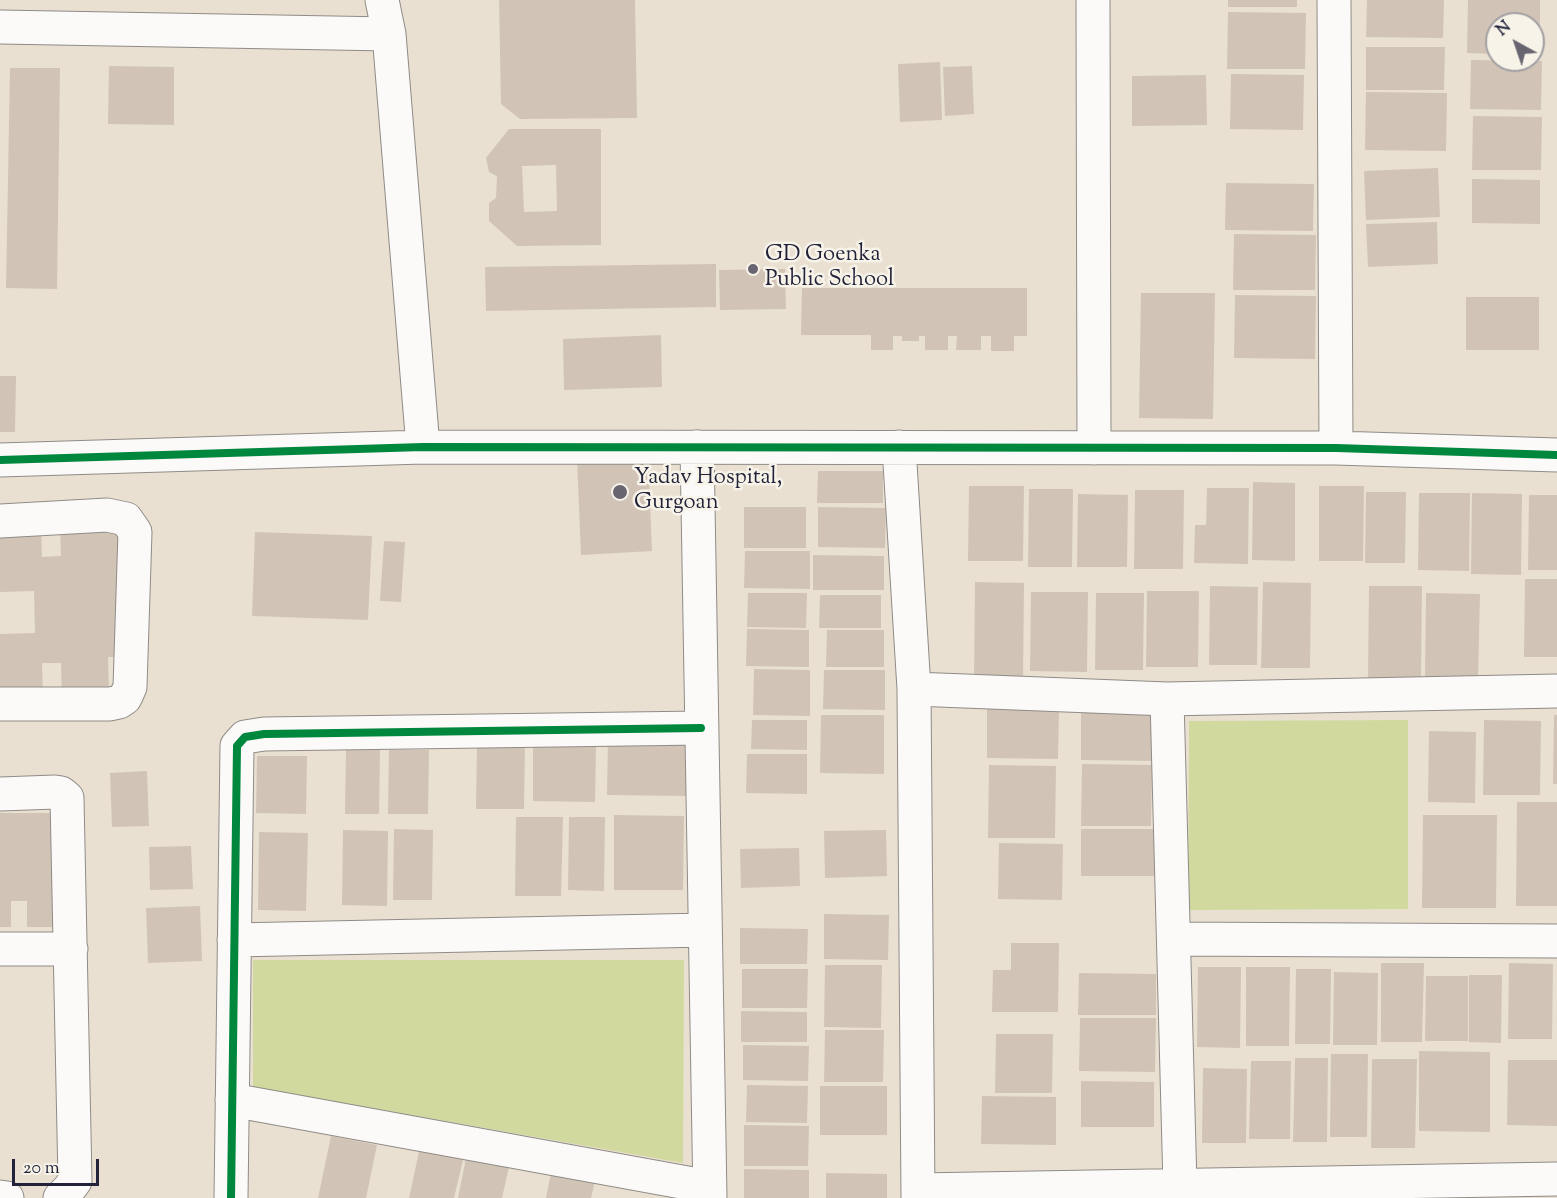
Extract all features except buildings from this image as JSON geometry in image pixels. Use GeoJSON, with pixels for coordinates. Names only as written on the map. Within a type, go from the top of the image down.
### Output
{"type":"FeatureCollection","features":[{"type":"Feature","properties":{"kind":"street"},"geometry":{"type":"LineString","coordinates":[[382,0],[389,34],[423,447]]}},
{"type":"Feature","properties":{"kind":"street"},"geometry":{"type":"LineString","coordinates":[[1093,0],[1094,448]]}},
{"type":"Feature","properties":{"kind":"street"},"geometry":{"type":"LineString","coordinates":[[1334,0],[1336,448]]}},
{"type":"Feature","properties":{"kind":"street"},"geometry":{"type":"LineString","coordinates":[[0,27],[389,34]]}},
{"type":"Feature","properties":{"kind":"street"},"geometry":{"type":"LineString","coordinates":[[0,460],[423,447],[1336,448],[1557,455]]}},
{"type":"Feature","properties":{"kind":"street"},"geometry":{"type":"LineString","coordinates":[[232,1100],[710,1193],[697,447]]}},
{"type":"Feature","properties":{"kind":"street"},"geometry":{"type":"LineString","coordinates":[[899,447],[914,689],[918,1194],[1180,1186],[1557,1179]]}},
{"type":"Feature","properties":{"kind":"street"},"geometry":{"type":"LineString","coordinates":[[0,521],[107,515],[126,519],[135,532],[130,687],[125,698],[110,704],[0,704]]}},
{"type":"Feature","properties":{"kind":"street"},"geometry":{"type":"LineString","coordinates":[[914,689],[1167,699],[1557,691]]}},
{"type":"Feature","properties":{"kind":"street"},"geometry":{"type":"LineString","coordinates":[[1167,699],[1180,1186]]}},
{"type":"Feature","properties":{"kind":"street"},"geometry":{"type":"LineString","coordinates":[[231,1198],[237,746],[245,737],[264,734],[702,728]]}},
{"type":"Feature","properties":{"kind":"street"},"geometry":{"type":"LineString","coordinates":[[0,794],[55,792],[67,798],[75,1181],[60,1198]]}},
{"type":"Feature","properties":{"kind":"street"},"geometry":{"type":"LineString","coordinates":[[234,940],[705,930]]}},
{"type":"Feature","properties":{"kind":"street"},"geometry":{"type":"LineString","coordinates":[[1174,939],[1557,941]]}},
{"type":"Feature","properties":{"kind":"street"},"geometry":{"type":"LineString","coordinates":[[0,949],[71,949]]}},
{"type":"Feature","properties":{"kind":"street"},"geometry":{"type":"LineString","coordinates":[[0,1197],[8,1198]]}},
{"type":"Feature","properties":{"kind":"green space"},"geometry":{"type":"Polygon","coordinates":[[[1408,720],[1408,909],[1188,910],[1189,721],[1408,720]]]}},
{"type":"Feature","properties":{"kind":"green space"},"geometry":{"type":"Polygon","coordinates":[[[253,960],[684,960],[683,1163],[253,1087],[253,960]]]}},
{"type":"Feature","properties":{"kind":"cycle path"},"geometry":{"type":"LineString","coordinates":[[0,460],[423,447],[1336,448],[1557,455]]}},
{"type":"Feature","properties":{"kind":"cycle path"},"geometry":{"type":"LineString","coordinates":[[231,1198],[237,746],[245,737],[264,734],[701,728]]}},
{"type":"Feature","properties":{"kind":"place","name":"GD Goenka Public School"},"geometry":{"type":"Point","coordinates":[753,269]}},
{"type":"Feature","properties":{"kind":"place","name":"Yadav Hospital, Gurgoan"},"geometry":{"type":"Point","coordinates":[620,492]}}]}
